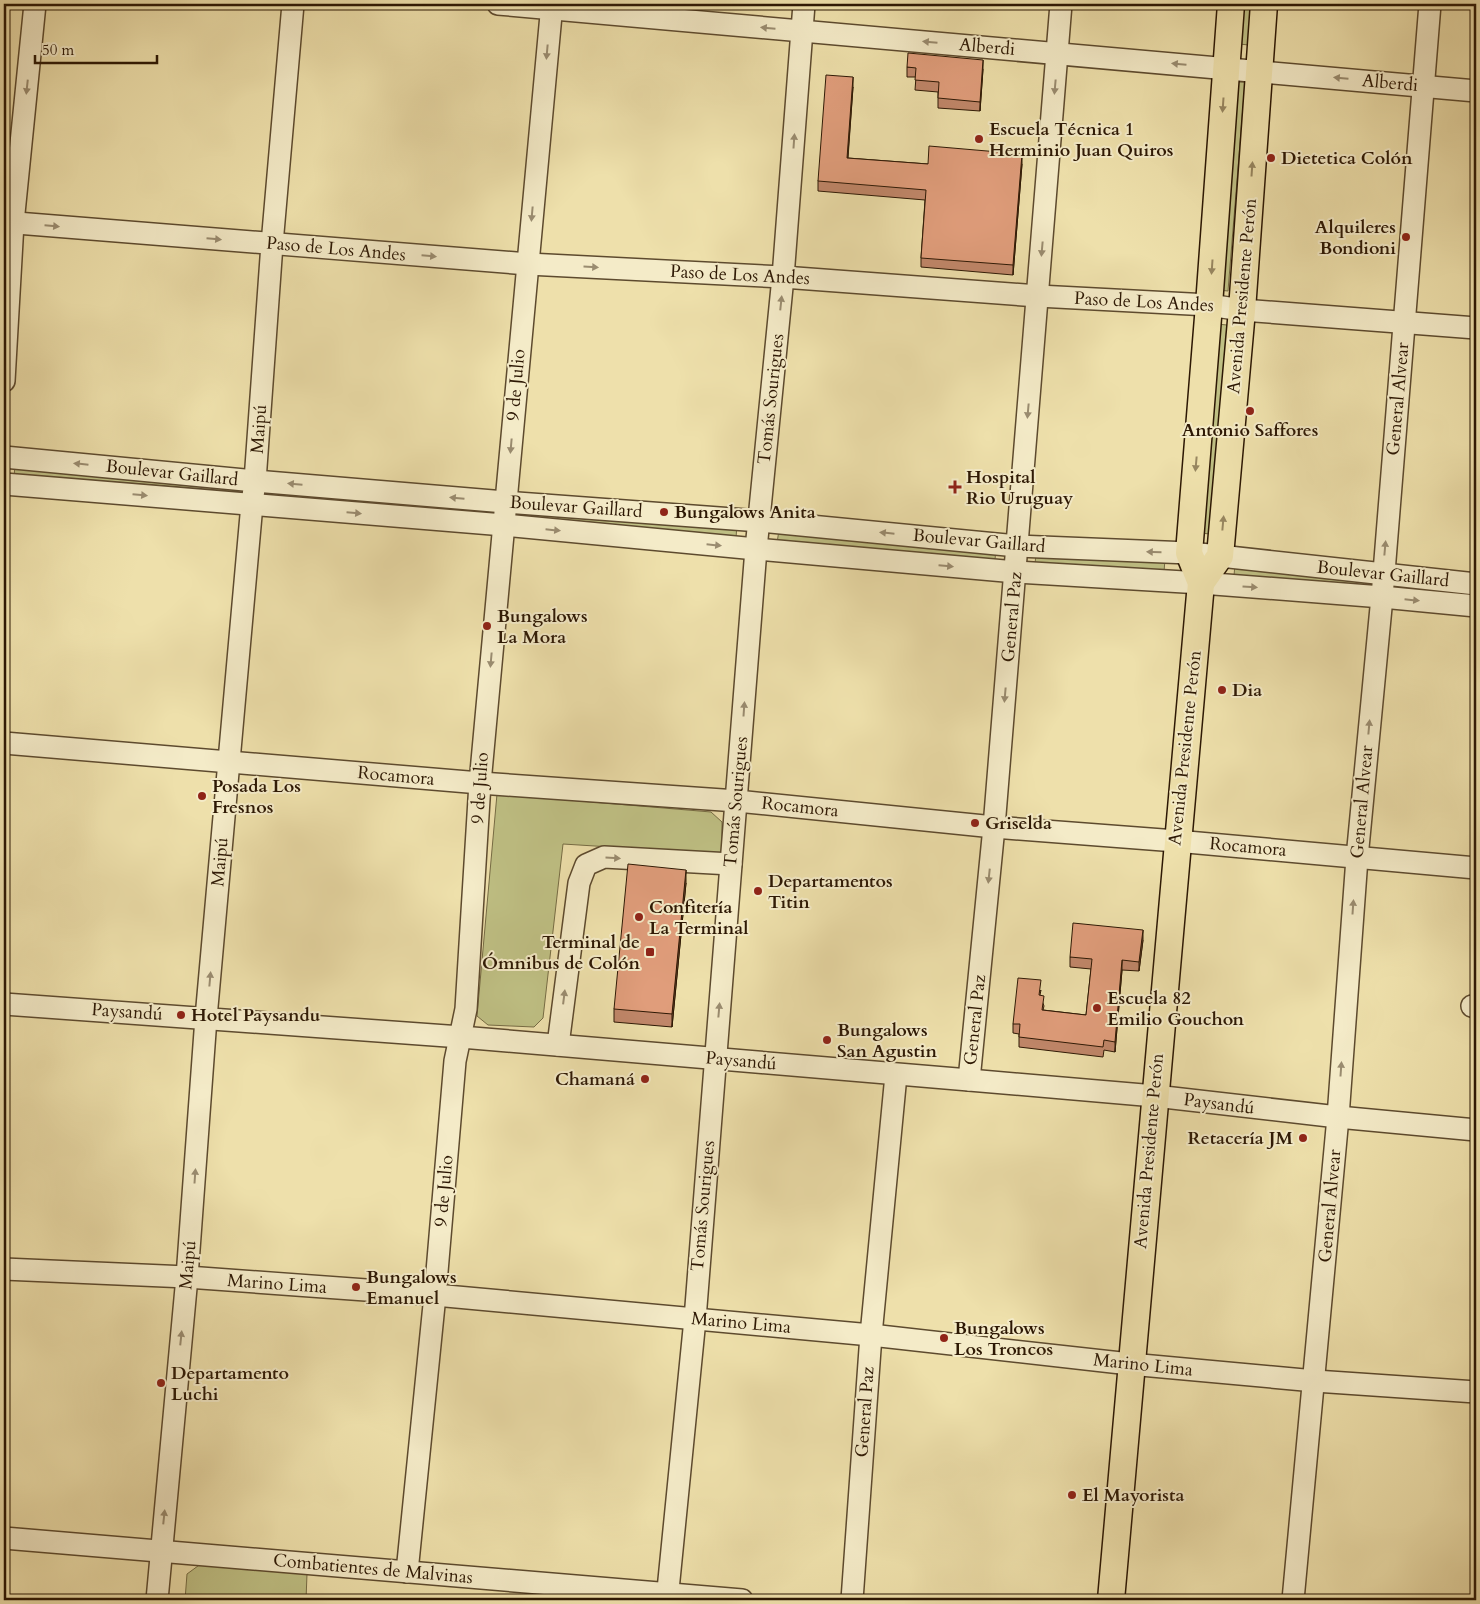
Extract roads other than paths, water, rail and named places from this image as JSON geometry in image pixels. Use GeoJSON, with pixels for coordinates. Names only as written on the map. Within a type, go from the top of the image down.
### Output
{"type":"FeatureCollection","features":[{"type":"Feature","properties":{"kind":"main road","name":"Avenida Presidente Perón"},"geometry":{"type":"LineString","coordinates":[[1112,1600],[1130,1364],[1176,841],[1201,583],[1189,553],[1231,4]]}},
{"type":"Feature","properties":{"kind":"main road","name":"Avenida Presidente Perón"},"geometry":{"type":"LineString","coordinates":[[1201,583],[1220,556],[1242,310],[1264,4]]}},
{"type":"Feature","properties":{"kind":"street"},"geometry":{"type":"LineString","coordinates":[[4,381],[8,223],[36,4]]}},
{"type":"Feature","properties":{"kind":"street","name":"Maipú"},"geometry":{"type":"LineString","coordinates":[[157,1600],[187,1277],[206,1018],[228,762],[255,481],[272,244],[293,4]]}},
{"type":"Feature","properties":{"kind":"street","name":"Alberdi"},"geometry":{"type":"LineString","coordinates":[[498,4],[551,6],[1476,91]]}},
{"type":"Feature","properties":{"kind":"street","name":"Tomás Sourigues"},"geometry":{"type":"LineString","coordinates":[[667,1597],[694,1320],[756,550],[783,276],[804,4]]}},
{"type":"Feature","properties":{"kind":"street","name":"General Paz"},"geometry":{"type":"LineString","coordinates":[[969,1080],[994,827],[1062,4]]}},
{"type":"Feature","properties":{"kind":"street","name":"General Alvear"},"geometry":{"type":"LineString","coordinates":[[1293,1600],[1315,1381],[1338,1117],[1357,858],[1382,596],[1382,574],[1405,322],[1430,4]]}},
{"type":"Feature","properties":{"kind":"street","name":"9 de Julio"},"geometry":{"type":"LineString","coordinates":[[407,1572],[435,1296],[456,1061],[466,1008],[480,783],[551,6]]}},
{"type":"Feature","properties":{"kind":"street","name":"Paso de Los Andes"},"geometry":{"type":"LineString","coordinates":[[8,223],[528,264],[783,276],[1038,296],[1209,305],[1242,310],[1476,328]]}},
{"type":"Feature","properties":{"kind":"street","name":"Boulevar Gaillard"},"geometry":{"type":"LineString","coordinates":[[4,457],[255,481],[760,521],[1017,546],[1189,553],[1476,584]]}},
{"type":"Feature","properties":{"kind":"street","name":"Boulevar Gaillard"},"geometry":{"type":"LineString","coordinates":[[4,484],[504,525],[756,550],[1016,572],[1382,596],[1476,606]]}},
{"type":"Feature","properties":{"kind":"street","name":"Rocamora"},"geometry":{"type":"LineString","coordinates":[[4,743],[480,783],[736,801],[994,827],[1476,868]]}},
{"type":"Feature","properties":{"kind":"street"},"geometry":{"type":"LineString","coordinates":[[558,1045],[579,883],[586,865],[604,857],[730,864]]}},
{"type":"Feature","properties":{"kind":"street","name":"Paysandú"},"geometry":{"type":"LineString","coordinates":[[4,1004],[461,1037],[969,1080],[1154,1096],[1338,1117],[1476,1130]]}},
{"type":"Feature","properties":{"kind":"street","name":"General Paz"},"geometry":{"type":"LineString","coordinates":[[852,1600],[871,1335],[896,1075]]}},
{"type":"Feature","properties":{"kind":"street","name":"Marino Lima"},"geometry":{"type":"LineString","coordinates":[[4,1269],[187,1277],[435,1296],[871,1335],[1130,1364],[1315,1381],[1476,1392]]}},
{"type":"Feature","properties":{"kind":"street","name":"Combatientes de Malvinas"},"geometry":{"type":"LineString","coordinates":[[4,1538],[407,1572],[667,1597],[742,1600]]}},
{"type":"Feature","properties":{"kind":"place","name":"Escuela Técnica 1 Herminio Juan Quiros"},"geometry":{"type":"Point","coordinates":[979,139]}},
{"type":"Feature","properties":{"kind":"place","name":"Dietetica Colón"},"geometry":{"type":"Point","coordinates":[1271,158]}},
{"type":"Feature","properties":{"kind":"place","name":"Alquileres Bondioni"},"geometry":{"type":"Point","coordinates":[1406,237]}},
{"type":"Feature","properties":{"kind":"place","name":"Antonio Saffores"},"geometry":{"type":"Point","coordinates":[1250,411]}},
{"type":"Feature","properties":{"kind":"place","name":"Hospital Rio Uruguay"},"geometry":{"type":"Point","coordinates":[955,487]}},
{"type":"Feature","properties":{"kind":"place","name":"Bungalows Anita"},"geometry":{"type":"Point","coordinates":[664,512]}},
{"type":"Feature","properties":{"kind":"place","name":"Bungalows La Mora"},"geometry":{"type":"Point","coordinates":[487,626]}},
{"type":"Feature","properties":{"kind":"place","name":"Dia"},"geometry":{"type":"Point","coordinates":[1222,690]}},
{"type":"Feature","properties":{"kind":"place","name":"Posada Los Fresnos"},"geometry":{"type":"Point","coordinates":[202,796]}},
{"type":"Feature","properties":{"kind":"place","name":"Griselda"},"geometry":{"type":"Point","coordinates":[975,823]}},
{"type":"Feature","properties":{"kind":"place","name":"Departamentos Titin"},"geometry":{"type":"Point","coordinates":[758,891]}},
{"type":"Feature","properties":{"kind":"place","name":"Confitería La Terminal"},"geometry":{"type":"Point","coordinates":[639,917]}},
{"type":"Feature","properties":{"kind":"place","name":"Terminal de Ómnibus de Colón"},"geometry":{"type":"Point","coordinates":[650,952]}},
{"type":"Feature","properties":{"kind":"place","name":"Escuela 82 Emilio Gouchon"},"geometry":{"type":"Point","coordinates":[1097,1008]}},
{"type":"Feature","properties":{"kind":"place","name":"Hotel Paysandu"},"geometry":{"type":"Point","coordinates":[181,1015]}},
{"type":"Feature","properties":{"kind":"place","name":"Bungalows San Agustin"},"geometry":{"type":"Point","coordinates":[827,1040]}},
{"type":"Feature","properties":{"kind":"place","name":"Chamaná"},"geometry":{"type":"Point","coordinates":[645,1079]}},
{"type":"Feature","properties":{"kind":"place","name":"Retacería JM"},"geometry":{"type":"Point","coordinates":[1303,1138]}},
{"type":"Feature","properties":{"kind":"place","name":"Bungalows Emanuel"},"geometry":{"type":"Point","coordinates":[356,1287]}},
{"type":"Feature","properties":{"kind":"place","name":"Bungalows Los Troncos"},"geometry":{"type":"Point","coordinates":[944,1338]}},
{"type":"Feature","properties":{"kind":"place","name":"Departamento Luchi"},"geometry":{"type":"Point","coordinates":[161,1383]}},
{"type":"Feature","properties":{"kind":"place","name":"El Mayorista"},"geometry":{"type":"Point","coordinates":[1072,1495]}}]}
